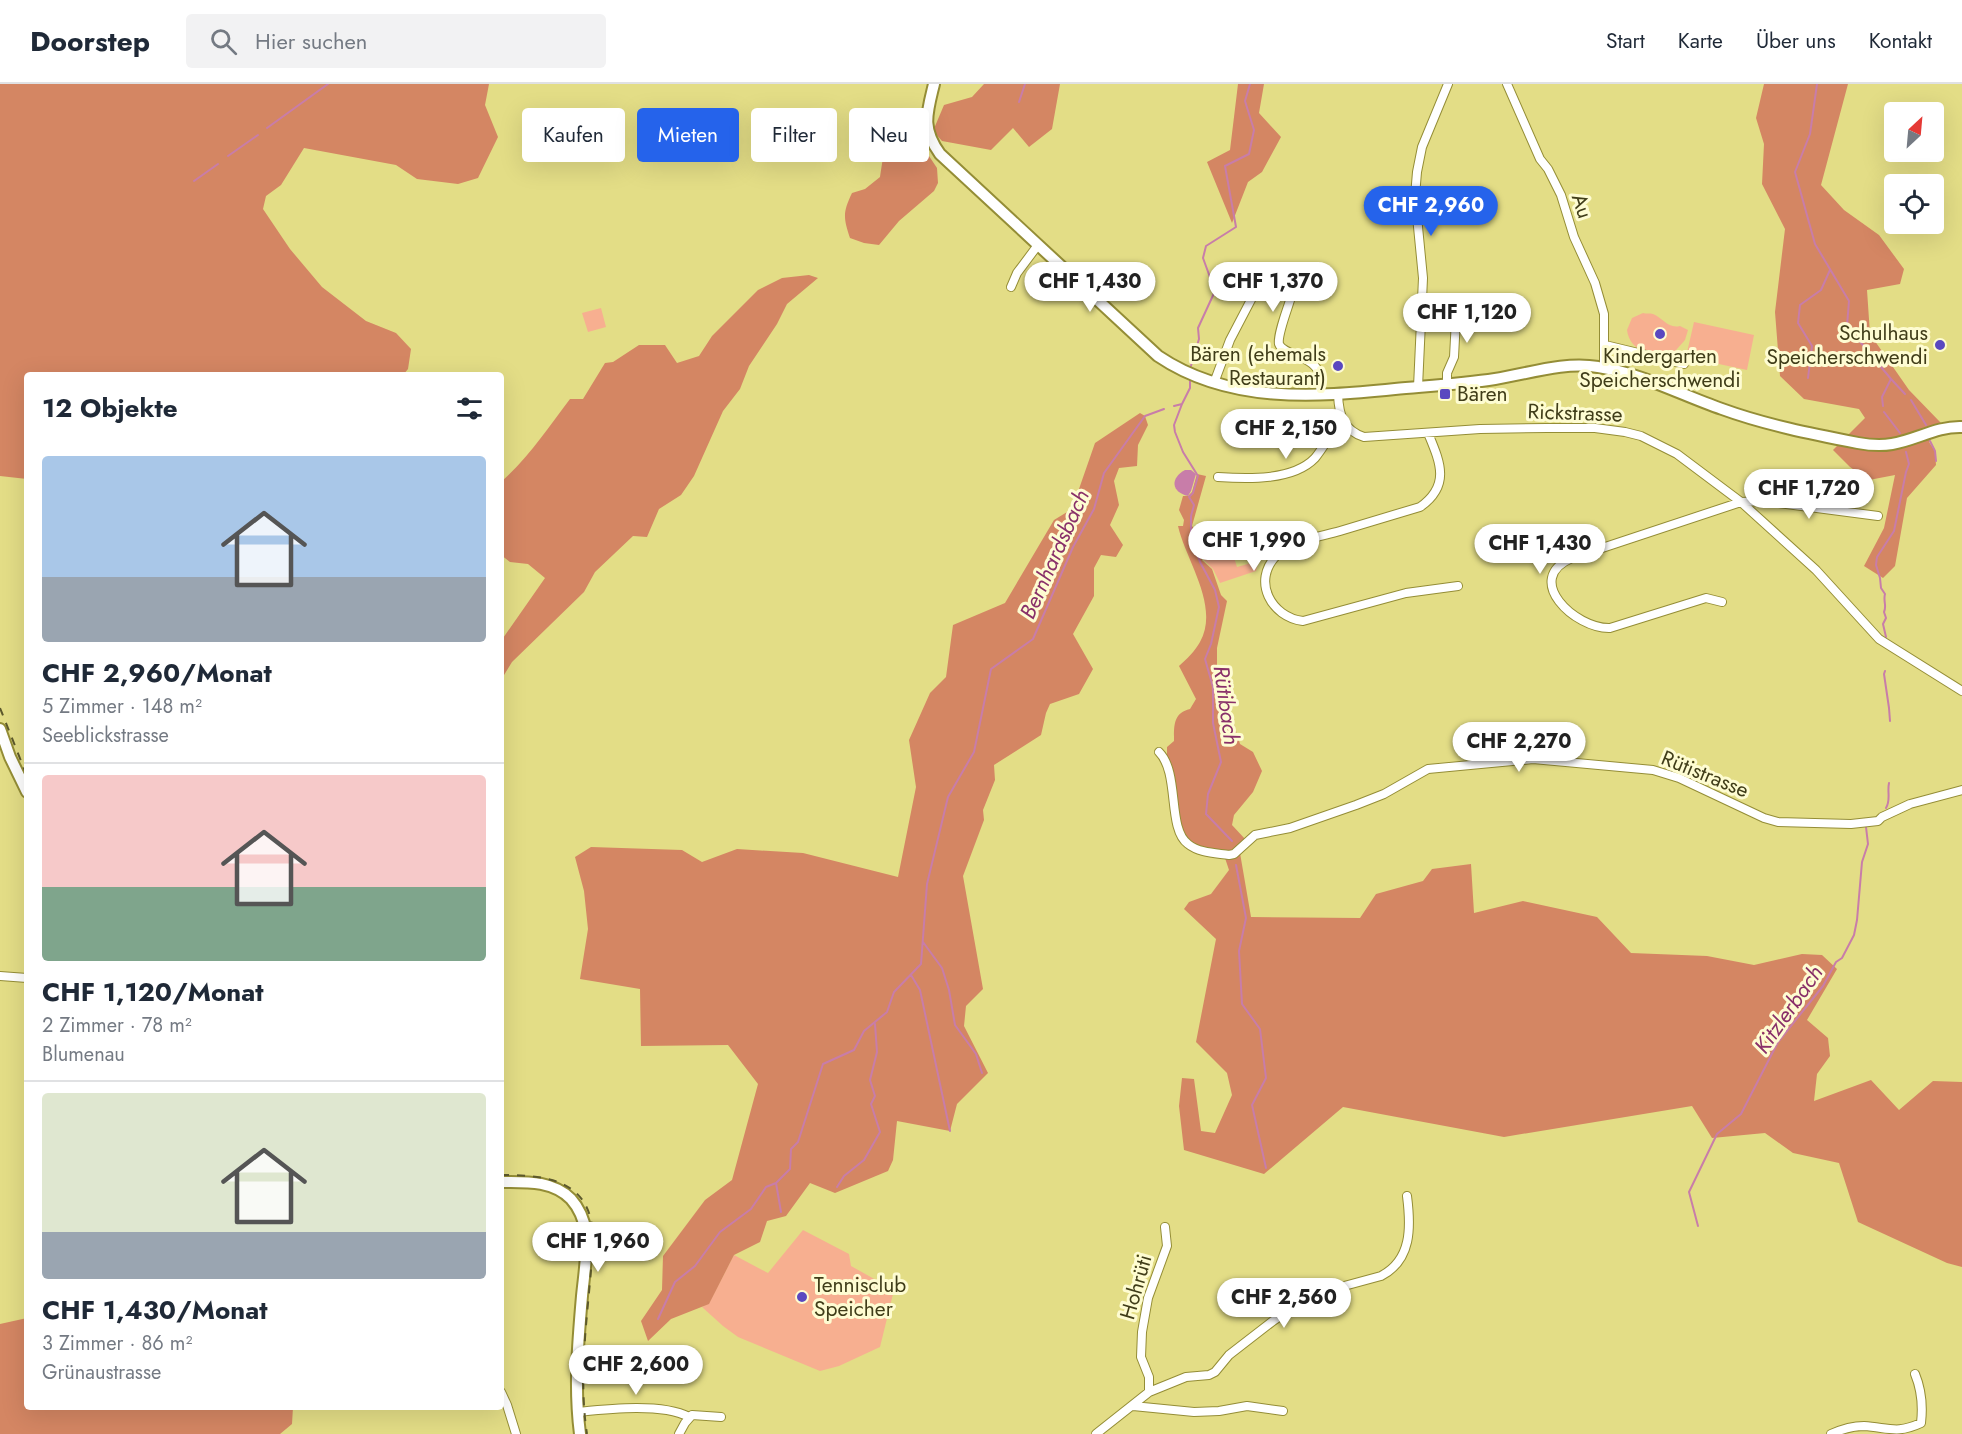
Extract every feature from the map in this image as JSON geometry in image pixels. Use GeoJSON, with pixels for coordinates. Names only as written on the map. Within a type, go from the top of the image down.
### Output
{"type":"FeatureCollection","features":[{"type":"Feature","properties":{"kind":"street"},"geometry":{"type":"LineString","coordinates":[[934,84],[927,131],[932,143],[952,166],[1158,356],[1190,374],[1214,383],[1280,395],[1338,395],[1448,385],[1558,368],[1595,366],[1619,371],[1760,422],[1858,443],[1891,444],[1938,429],[1962,427]]}},
{"type":"Feature","properties":{"kind":"street"},"geometry":{"type":"LineString","coordinates":[[1418,387],[1423,278],[1415,196],[1417,172],[1422,147],[1448,84]]}},
{"type":"Feature","properties":{"kind":"street","name":"Au"},"geometry":{"type":"LineString","coordinates":[[1508,84],[1540,159],[1561,195],[1574,237],[1595,283],[1604,314],[1604,368]]}},
{"type":"Feature","properties":{"kind":"street"},"geometry":{"type":"LineString","coordinates":[[1011,287],[1017,273],[1038,245]]}},
{"type":"Feature","properties":{"kind":"street"},"geometry":{"type":"LineString","coordinates":[[1214,383],[1230,340],[1253,296],[1285,293],[1291,297],[1279,343],[1282,349],[1313,364],[1318,371],[1321,395]]}},
{"type":"Feature","properties":{"kind":"street"},"geometry":{"type":"LineString","coordinates":[[1448,385],[1447,373],[1454,357],[1458,314],[1487,308]]}},
{"type":"Feature","properties":{"kind":"street"},"geometry":{"type":"LineString","coordinates":[[1605,345],[1684,364]]}},
{"type":"Feature","properties":{"kind":"street"},"geometry":{"type":"LineString","coordinates":[[1218,477],[1250,479],[1297,470],[1313,459],[1342,420],[1338,410],[1338,395]]}},
{"type":"Feature","properties":{"kind":"street","name":"Rickstrasse"},"geometry":{"type":"LineString","coordinates":[[1342,420],[1352,431],[1364,437],[1547,428],[1595,428],[1641,436],[1677,454],[1741,502],[1816,570],[1879,639],[1962,691]]}},
{"type":"Feature","properties":{"kind":"street"},"geometry":{"type":"LineString","coordinates":[[1428,433],[1441,466],[1440,479],[1430,500],[1420,507],[1300,542],[1284,549],[1272,560],[1266,587],[1273,606],[1292,620],[1303,621],[1406,593],[1458,586]]}},
{"type":"Feature","properties":{"kind":"street"},"geometry":{"type":"LineString","coordinates":[[1722,602],[1706,598],[1610,628],[1599,628],[1582,621],[1560,602],[1553,592],[1552,581],[1555,570],[1561,563],[1572,558],[1741,502],[1763,501],[1878,516]]}},
{"type":"Feature","properties":{"kind":"street"},"geometry":{"type":"LineString","coordinates":[[0,729],[24,786]]}},
{"type":"Feature","properties":{"kind":"street","name":"Rütistrasse"},"geometry":{"type":"LineString","coordinates":[[1160,752],[1168,764],[1181,836],[1187,844],[1198,849],[1229,855],[1234,854],[1255,836],[1290,828],[1356,805],[1384,794],[1428,769],[1525,759],[1666,773],[1713,792],[1764,818],[1778,822],[1851,824],[1878,821],[1910,804],[1962,790]]}},
{"type":"Feature","properties":{"kind":"street"},"geometry":{"type":"LineString","coordinates":[[0,976],[24,978]]}},
{"type":"Feature","properties":{"kind":"street"},"geometry":{"type":"LineString","coordinates":[[504,1182],[552,1187],[570,1199],[584,1222],[586,1240],[577,1357],[580,1434]]}},
{"type":"Feature","properties":{"kind":"street"},"geometry":{"type":"LineString","coordinates":[[1096,1434],[1149,1392],[1186,1377],[1209,1375],[1215,1372],[1229,1354],[1311,1295],[1389,1272],[1397,1265],[1407,1240],[1410,1223],[1407,1196]]}},
{"type":"Feature","properties":{"kind":"street","name":"Hohrüti"},"geometry":{"type":"LineString","coordinates":[[1149,1392],[1149,1377],[1141,1357],[1142,1332],[1148,1298],[1167,1246],[1165,1227]]}},
{"type":"Feature","properties":{"kind":"street"},"geometry":{"type":"LineString","coordinates":[[1831,1434],[1862,1426],[1899,1433],[1909,1431],[1921,1424],[1921,1388],[1915,1374]]}},
{"type":"Feature","properties":{"kind":"street"},"geometry":{"type":"LineString","coordinates":[[504,1398],[516,1434]]}},
{"type":"Feature","properties":{"kind":"street"},"geometry":{"type":"LineString","coordinates":[[1133,1406],[1194,1412],[1220,1411],[1247,1406],[1283,1411]]}},
{"type":"Feature","properties":{"kind":"street"},"geometry":{"type":"LineString","coordinates":[[578,1412],[647,1408],[689,1417]]}},
{"type":"Feature","properties":{"kind":"street"},"geometry":{"type":"LineString","coordinates":[[679,1434],[692,1415],[721,1417]]}},
{"type":"Feature","properties":{"kind":"shaded area"},"geometry":{"type":"Polygon","coordinates":[[[0,84],[489,84],[485,105],[498,137],[478,178],[458,184],[417,179],[396,165],[304,148],[281,185],[266,196],[263,209],[290,249],[322,287],[366,321],[396,333],[411,349],[406,372],[24,372],[24,479],[0,476],[0,84]]]}},
{"type":"Feature","properties":{"kind":"shaded area"},"geometry":{"type":"Polygon","coordinates":[[[984,84],[1060,84],[1052,129],[1029,147],[1013,128],[991,150],[942,141],[933,131],[944,105],[972,97],[984,84]]]}},
{"type":"Feature","properties":{"kind":"shaded area"},"geometry":{"type":"Polygon","coordinates":[[[1238,84],[1264,84],[1259,113],[1281,137],[1262,172],[1248,182],[1232,223],[1207,162],[1230,150],[1238,84]]]}},
{"type":"Feature","properties":{"kind":"shaded area"},"geometry":{"type":"Polygon","coordinates":[[[1764,84],[1848,84],[1821,185],[1844,210],[1879,235],[1904,269],[1900,284],[1867,290],[1870,334],[1909,390],[1941,423],[1929,442],[1935,451],[1936,465],[1907,498],[1895,566],[1883,578],[1864,566],[1884,528],[1895,475],[1869,480],[1850,467],[1833,450],[1865,418],[1859,409],[1804,399],[1780,376],[1775,312],[1785,229],[1762,184],[1764,144],[1756,118],[1764,84]]]}},
{"type":"Feature","properties":{"kind":"shaded area"},"geometry":{"type":"Polygon","coordinates":[[[929,156],[937,168],[938,183],[934,191],[899,221],[879,245],[850,238],[845,215],[852,193],[865,189],[880,177],[882,162],[929,162],[929,156]]]}},
{"type":"Feature","properties":{"kind":"shaded area"},"geometry":{"type":"Polygon","coordinates":[[[809,275],[818,278],[787,304],[777,324],[749,366],[740,389],[723,411],[694,476],[681,495],[659,509],[647,537],[633,536],[595,572],[584,592],[512,662],[504,675],[504,637],[545,578],[528,564],[510,562],[504,557],[504,479],[530,452],[570,399],[583,399],[605,363],[613,362],[639,345],[665,345],[677,363],[699,356],[712,336],[758,290],[782,278],[809,275]]]}},
{"type":"Feature","properties":{"kind":"shaded area"},"geometry":{"type":"Polygon","coordinates":[[[601,308],[606,327],[588,332],[582,313],[601,308]]]}},
{"type":"Feature","properties":{"kind":"shaded area"},"geometry":{"type":"Polygon","coordinates":[[[1643,313],[1653,314],[1669,325],[1680,326],[1688,330],[1685,340],[1669,358],[1648,353],[1632,343],[1627,330],[1632,318],[1643,313]]]}},
{"type":"Feature","properties":{"kind":"shaded area"},"geometry":{"type":"Polygon","coordinates":[[[1694,322],[1754,335],[1747,370],[1686,357],[1694,322]]]}},
{"type":"Feature","properties":{"kind":"shaded area"},"geometry":{"type":"Polygon","coordinates":[[[1140,413],[1145,416],[1148,425],[1138,445],[1137,466],[1119,468],[1114,481],[1119,505],[1110,525],[1123,545],[1116,557],[1101,555],[1094,568],[1094,596],[1073,634],[1093,669],[1079,694],[1050,704],[1041,735],[994,765],[995,780],[983,810],[984,820],[963,876],[983,989],[966,1006],[964,1026],[988,1073],[957,1104],[950,1131],[897,1121],[893,1160],[888,1171],[835,1193],[810,1183],[786,1216],[767,1221],[760,1242],[734,1255],[709,1304],[671,1319],[648,1341],[641,1321],[662,1290],[663,1256],[705,1200],[732,1180],[758,1084],[728,1045],[641,1046],[640,989],[580,979],[588,929],[584,891],[575,857],[591,847],[682,850],[702,862],[737,849],[803,853],[898,877],[916,787],[909,740],[930,693],[946,677],[953,625],[1005,603],[1054,520],[1072,509],[1095,443],[1140,413]]]}},
{"type":"Feature","properties":{"kind":"shaded area"},"geometry":{"type":"Polygon","coordinates":[[[1191,470],[1196,474],[1188,496],[1178,491],[1174,484],[1180,473],[1191,470]]]}},
{"type":"Feature","properties":{"kind":"shaded area"},"geometry":{"type":"Polygon","coordinates":[[[1197,474],[1206,476],[1192,526],[1197,532],[1202,560],[1212,569],[1221,595],[1227,601],[1217,648],[1217,669],[1240,744],[1253,752],[1262,771],[1253,792],[1234,815],[1232,825],[1245,839],[1234,849],[1227,851],[1197,846],[1185,836],[1178,815],[1167,756],[1167,747],[1174,741],[1177,717],[1190,709],[1196,699],[1179,666],[1198,645],[1205,628],[1204,599],[1178,526],[1183,526],[1184,520],[1179,510],[1183,496],[1188,496],[1192,492],[1197,474]]]}},
{"type":"Feature","properties":{"kind":"shaded area"},"geometry":{"type":"Polygon","coordinates":[[[1222,532],[1229,537],[1237,567],[1258,561],[1256,571],[1220,583],[1213,569],[1203,559],[1199,539],[1222,532]]]}},
{"type":"Feature","properties":{"kind":"shaded area"},"geometry":{"type":"Polygon","coordinates":[[[1240,853],[1251,917],[1360,918],[1376,894],[1423,881],[1432,869],[1471,864],[1474,913],[1523,901],[1597,917],[1631,953],[1707,956],[1754,965],[1802,954],[1822,955],[1837,969],[1807,1020],[1828,1038],[1830,1056],[1817,1074],[1814,1101],[1871,1080],[1899,1110],[1933,1081],[1962,1082],[1962,1267],[1947,1263],[1858,1222],[1839,1163],[1793,1153],[1765,1133],[1712,1138],[1692,1106],[1504,1137],[1343,1107],[1264,1174],[1184,1150],[1179,1106],[1182,1078],[1194,1079],[1201,1131],[1215,1133],[1232,1095],[1227,1073],[1196,1042],[1216,939],[1184,909],[1189,902],[1211,894],[1229,870],[1225,858],[1240,853]]]}},
{"type":"Feature","properties":{"kind":"shaded area","name":"Tennisclub Speicher"},"geometry":{"type":"Polygon","coordinates":[[[803,1230],[849,1254],[851,1266],[894,1290],[880,1347],[839,1366],[820,1371],[738,1337],[702,1307],[709,1303],[734,1255],[768,1273],[803,1230]]]}},
{"type":"Feature","properties":{"kind":"shaded area"},"geometry":{"type":"Polygon","coordinates":[[[24,1319],[24,1410],[293,1410],[292,1424],[280,1434],[0,1434],[0,1324],[24,1319]]]}},
{"type":"Feature","properties":{"kind":"waterway"},"geometry":{"type":"LineString","coordinates":[[267,128],[328,84]]}},
{"type":"Feature","properties":{"kind":"waterway"},"geometry":{"type":"LineString","coordinates":[[1019,102],[1025,84]]}},
{"type":"Feature","properties":{"kind":"waterway","name":"Bernhardsbach"},"geometry":{"type":"LineString","coordinates":[[1190,369],[1199,339],[1198,328],[1215,291],[1203,258],[1206,246],[1236,227],[1225,166],[1249,154],[1254,130],[1245,101],[1250,84]]}},
{"type":"Feature","properties":{"kind":"waterway","name":"Kitzlerbach"},"geometry":{"type":"LineString","coordinates":[[1817,84],[1810,134],[1795,172],[1815,244],[1849,301],[1847,326],[1891,379],[1882,397],[1883,406]]}},
{"type":"Feature","properties":{"kind":"waterway"},"geometry":{"type":"LineString","coordinates":[[228,156],[258,135]]}},
{"type":"Feature","properties":{"kind":"waterway"},"geometry":{"type":"LineString","coordinates":[[194,181],[218,164]]}},
{"type":"Feature","properties":{"kind":"waterway"},"geometry":{"type":"LineString","coordinates":[[1808,378],[1812,346],[1798,323],[1800,305],[1821,290],[1830,270]]}},
{"type":"Feature","properties":{"kind":"waterway","name":"Bernhardsbach"},"geometry":{"type":"LineString","coordinates":[[1174,406],[1182,404],[1190,388],[1190,378]]}},
{"type":"Feature","properties":{"kind":"waterway"},"geometry":{"type":"LineString","coordinates":[[1891,379],[1905,394]]}},
{"type":"Feature","properties":{"kind":"waterway"},"geometry":{"type":"LineString","coordinates":[[1911,400],[1926,425]]}},
{"type":"Feature","properties":{"kind":"waterway","name":"Rütibach"},"geometry":{"type":"LineString","coordinates":[[1182,404],[1174,425],[1175,432],[1183,452],[1198,476],[1193,493],[1189,497],[1194,505],[1191,516],[1191,536],[1200,562],[1215,590],[1219,607],[1211,644],[1205,659],[1213,687],[1213,723],[1221,762],[1208,794],[1206,814],[1232,841]]}},
{"type":"Feature","properties":{"kind":"waterway","name":"Bernhardsbach"},"geometry":{"type":"LineString","coordinates":[[658,1319],[675,1282],[695,1266],[720,1232],[751,1209],[766,1187],[776,1183],[790,1169],[791,1149],[798,1142],[823,1064],[854,1050],[864,1031],[887,1012],[894,992],[921,964],[927,884],[948,797],[974,752],[991,669],[1033,639],[1073,547],[1094,509],[1104,473],[1145,416],[1164,409]]}},
{"type":"Feature","properties":{"kind":"waterway","name":"Kitzlerbach"},"geometry":{"type":"LineString","coordinates":[[1884,412],[1900,433]]}},
{"type":"Feature","properties":{"kind":"waterway"},"geometry":{"type":"LineString","coordinates":[[1930,441],[1935,451],[1936,461]]}},
{"type":"Feature","properties":{"kind":"waterway","name":"Kitzlerbach"},"geometry":{"type":"LineString","coordinates":[[1886,637],[1883,624],[1886,618],[1885,594],[1881,588],[1876,565],[1877,557],[1894,531],[1909,464],[1906,452]]}},
{"type":"Feature","properties":{"kind":"waterway","name":"Kitzlerbach"},"geometry":{"type":"LineString","coordinates":[[1885,671],[1890,721]]}},
{"type":"Feature","properties":{"kind":"waterway","name":"Kitzlerbach"},"geometry":{"type":"LineString","coordinates":[[1886,808],[1889,783]]}},
{"type":"Feature","properties":{"kind":"waterway","name":"Kitzlerbach"},"geometry":{"type":"LineString","coordinates":[[1698,1226],[1689,1192],[1717,1134],[1741,1114],[1778,1042],[1823,986],[1854,935],[1862,862],[1868,844],[1866,827]]}},
{"type":"Feature","properties":{"kind":"waterway","name":"Rütibach"},"geometry":{"type":"LineString","coordinates":[[1236,865],[1246,918],[1239,951],[1242,1004],[1260,1029],[1266,1078],[1252,1105],[1266,1168]]}},
{"type":"Feature","properties":{"kind":"waterway"},"geometry":{"type":"LineString","coordinates":[[923,942],[942,968],[949,990],[955,1025],[976,1054],[982,1073]]}},
{"type":"Feature","properties":{"kind":"waterway"},"geometry":{"type":"LineString","coordinates":[[911,975],[920,990],[950,1131]]}},
{"type":"Feature","properties":{"kind":"waterway"},"geometry":{"type":"LineString","coordinates":[[837,1187],[844,1176],[864,1160],[880,1132],[871,1104],[875,1096],[870,1080],[877,1052],[875,1024]]}},
{"type":"Feature","properties":{"kind":"waterway"},"geometry":{"type":"LineString","coordinates":[[776,1183],[781,1212]]}},
{"type":"Feature","properties":{"kind":"railway"},"geometry":{"type":"LineString","coordinates":[[0,708],[24,768]]}},
{"type":"Feature","properties":{"kind":"railway"},"geometry":{"type":"LineString","coordinates":[[504,1175],[535,1177],[565,1185],[576,1193],[585,1205],[591,1220],[593,1240],[583,1385],[587,1434]]}},
{"type":"Feature","properties":{"kind":"place","name":"Kindergarten Speicherschwendi"},"geometry":{"type":"Point","coordinates":[1660,334]}},
{"type":"Feature","properties":{"kind":"place","name":"Schulhaus Speicherschwendi"},"geometry":{"type":"Point","coordinates":[1940,345]}},
{"type":"Feature","properties":{"kind":"place","name":"Bären (ehemals Restaurant)"},"geometry":{"type":"Point","coordinates":[1338,366]}},
{"type":"Feature","properties":{"kind":"place","name":"Bären"},"geometry":{"type":"Point","coordinates":[1445,394]}},
{"type":"Feature","properties":{"kind":"place","name":"Tennisclub Speicher"},"geometry":{"type":"Point","coordinates":[802,1297]}}]}
